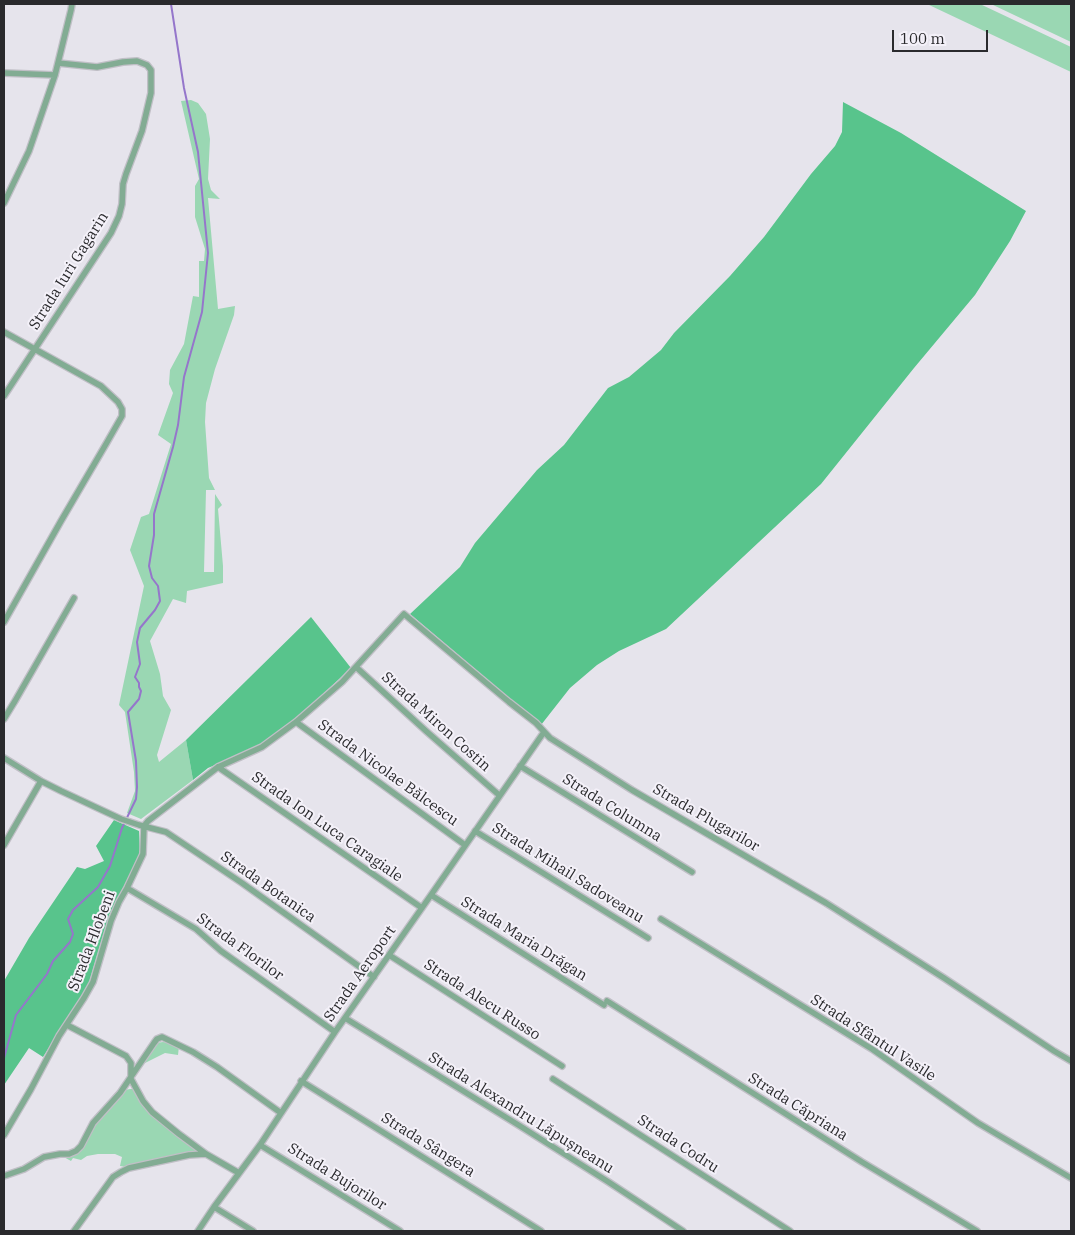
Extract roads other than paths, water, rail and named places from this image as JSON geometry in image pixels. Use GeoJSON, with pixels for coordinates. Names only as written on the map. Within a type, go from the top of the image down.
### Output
{"type":"FeatureCollection","features":[{"type":"Feature","properties":{"kind":"street"},"geometry":{"type":"LineString","coordinates":[[4,203],[29,152],[55,75],[72,4]]}},
{"type":"Feature","properties":{"kind":"street","name":"Strada Iuri Gagarin"},"geometry":{"type":"LineString","coordinates":[[4,396],[111,233],[119,216],[124,179],[142,131],[151,93],[151,70],[147,65],[138,61],[97,67],[58,63]]}},
{"type":"Feature","properties":{"kind":"street"},"geometry":{"type":"LineString","coordinates":[[4,73],[55,75]]}},
{"type":"Feature","properties":{"kind":"street"},"geometry":{"type":"LineString","coordinates":[[4,332],[101,386],[118,402],[122,409],[122,416],[4,622]]}},
{"type":"Feature","properties":{"kind":"street"},"geometry":{"type":"LineString","coordinates":[[4,719],[74,598]]}},
{"type":"Feature","properties":{"kind":"street","name":"Strada Plugarilor"},"geometry":{"type":"LineString","coordinates":[[356,667],[404,614],[536,723],[550,738],[632,790],[826,903],[1071,1061]]}},
{"type":"Feature","properties":{"kind":"street"},"geometry":{"type":"LineString","coordinates":[[144,826],[148,820],[218,767],[262,747],[296,722],[342,682],[356,667]]}},
{"type":"Feature","properties":{"kind":"street","name":"Strada Miron Costin"},"geometry":{"type":"LineString","coordinates":[[356,667],[500,795]]}},
{"type":"Feature","properties":{"kind":"street","name":"Strada Nicolae Bălcescu"},"geometry":{"type":"LineString","coordinates":[[296,722],[465,845]]}},
{"type":"Feature","properties":{"kind":"street","name":"Strada Aeroport"},"geometry":{"type":"LineString","coordinates":[[198,1231],[544,732]]}},
{"type":"Feature","properties":{"kind":"street","name":"Strada Botanica"},"geometry":{"type":"LineString","coordinates":[[4,758],[41,781],[121,819],[166,832],[374,977]]}},
{"type":"Feature","properties":{"kind":"street","name":"Strada Columna"},"geometry":{"type":"LineString","coordinates":[[520,766],[692,872]]}},
{"type":"Feature","properties":{"kind":"street","name":"Strada Ion Luca Caragiale"},"geometry":{"type":"LineString","coordinates":[[218,767],[422,908]]}},
{"type":"Feature","properties":{"kind":"street"},"geometry":{"type":"LineString","coordinates":[[4,845],[41,781]]}},
{"type":"Feature","properties":{"kind":"street","name":"Strada Hlobeni"},"geometry":{"type":"LineString","coordinates":[[4,1135],[59,1036],[68,1025],[92,982],[111,921],[143,854],[144,826]]}},
{"type":"Feature","properties":{"kind":"street","name":"Strada Mihail Sadoveanu"},"geometry":{"type":"LineString","coordinates":[[475,830],[648,938]]}},
{"type":"Feature","properties":{"kind":"street","name":"Strada Florilor"},"geometry":{"type":"LineString","coordinates":[[127,888],[196,929],[221,951],[335,1032]]}},
{"type":"Feature","properties":{"kind":"street","name":"Strada Maria Drăgan"},"geometry":{"type":"LineString","coordinates":[[431,895],[606,1003]]}},
{"type":"Feature","properties":{"kind":"street","name":"Strada Sfântul Vasile"},"geometry":{"type":"LineString","coordinates":[[661,919],[872,1049],[978,1123],[1071,1178]]}},
{"type":"Feature","properties":{"kind":"street","name":"Strada Alecu Russo"},"geometry":{"type":"LineString","coordinates":[[389,955],[562,1066]]}},
{"type":"Feature","properties":{"kind":"street","name":"Strada Căpriana"},"geometry":{"type":"LineString","coordinates":[[606,1003],[977,1231]]}},
{"type":"Feature","properties":{"kind":"street","name":"Strada Alexandru Lăpușneanu"},"geometry":{"type":"LineString","coordinates":[[345,1018],[520,1126],[683,1231]]}},
{"type":"Feature","properties":{"kind":"street"},"geometry":{"type":"LineString","coordinates":[[68,1025],[126,1056],[131,1063],[131,1079],[143,1101],[152,1112],[206,1154],[239,1173]]}},
{"type":"Feature","properties":{"kind":"street"},"geometry":{"type":"LineString","coordinates":[[4,1176],[24,1169],[44,1157],[69,1154],[76,1151],[81,1146],[93,1123],[120,1094],[149,1049],[157,1039],[162,1037],[193,1052],[281,1113]]}},
{"type":"Feature","properties":{"kind":"street","name":"Strada Codru"},"geometry":{"type":"LineString","coordinates":[[553,1078],[790,1231]]}},
{"type":"Feature","properties":{"kind":"street","name":"Strada Sângera"},"geometry":{"type":"LineString","coordinates":[[301,1081],[541,1231]]}},
{"type":"Feature","properties":{"kind":"street","name":"Strada Bujorilor"},"geometry":{"type":"LineString","coordinates":[[260,1144],[400,1231]]}},
{"type":"Feature","properties":{"kind":"street"},"geometry":{"type":"LineString","coordinates":[[74,1231],[113,1178],[121,1172],[129,1168],[189,1155],[206,1154]]}},
{"type":"Feature","properties":{"kind":"street"},"geometry":{"type":"LineString","coordinates":[[214,1207],[253,1231]]}},
{"type":"Feature","properties":{"kind":"waterway"},"geometry":{"type":"LineString","coordinates":[[4,1058],[16,1015],[47,974],[53,961],[70,942],[73,934],[68,919],[73,910],[98,887],[110,866],[122,828],[136,799],[136,761],[128,712],[139,699],[141,691],[135,677],[140,664],[137,642],[140,628],[160,601],[158,586],[152,578],[149,566],[154,535],[154,514],[173,447],[178,425],[184,377],[202,312],[208,253],[198,152],[184,88],[171,4]]}}]}
